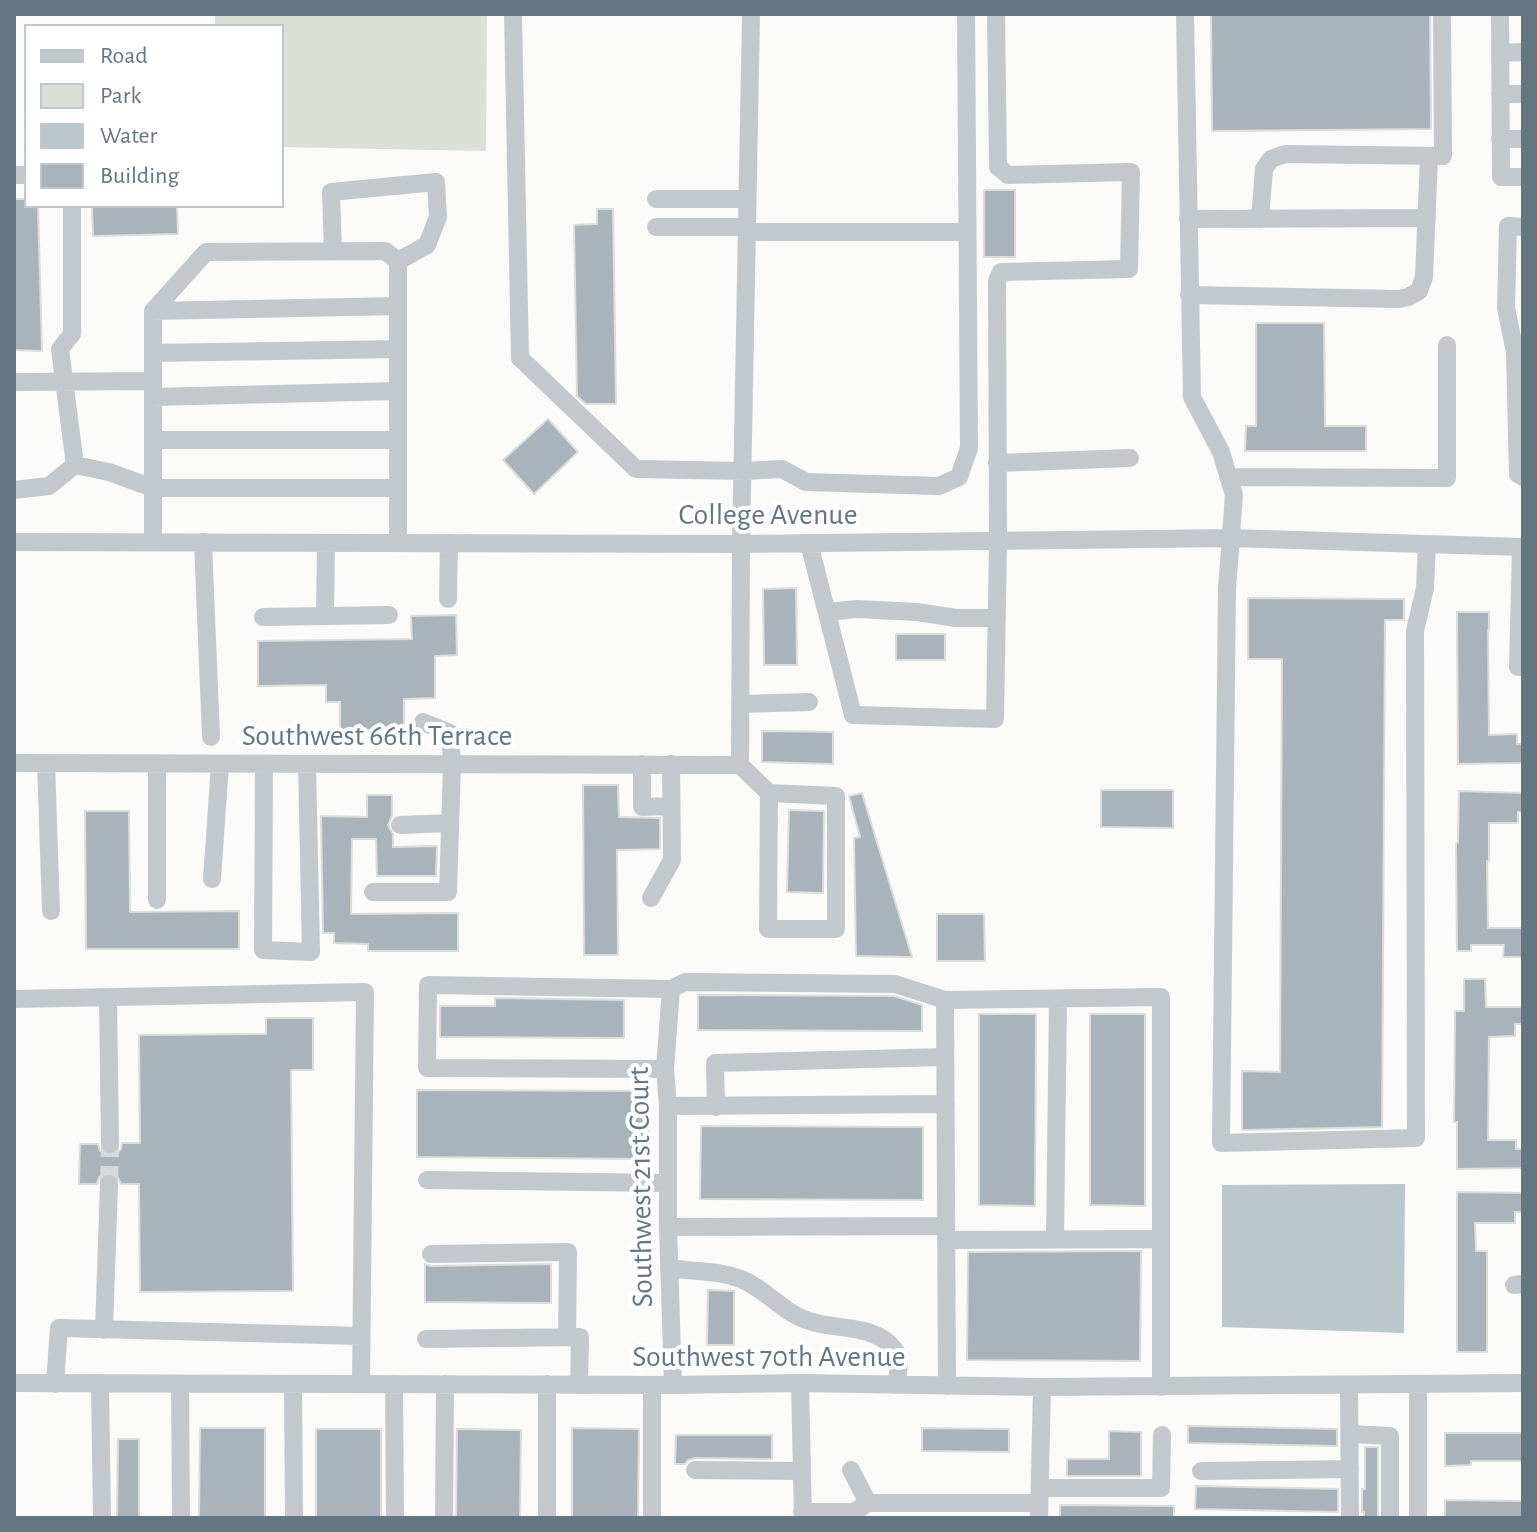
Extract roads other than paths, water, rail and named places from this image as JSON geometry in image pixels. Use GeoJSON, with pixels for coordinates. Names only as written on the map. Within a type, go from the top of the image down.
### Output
{"type":"FeatureCollection","features":[{"type":"Feature","properties":{"kind":"street"},"geometry":{"type":"LineString","coordinates":[[513,14],[520,358],[636,469],[782,469],[806,482],[939,486],[959,477],[969,448],[966,14]]}},
{"type":"Feature","properties":{"kind":"street"},"geometry":{"type":"LineString","coordinates":[[751,14],[740,765],[769,793],[836,796],[836,929],[768,929],[769,793]]}},
{"type":"Feature","properties":{"kind":"street"},"geometry":{"type":"LineString","coordinates":[[809,543],[853,715],[995,719],[997,281],[1001,272],[1129,269],[1131,172],[1008,175],[998,167],[996,14]]}},
{"type":"Feature","properties":{"kind":"street"},"geometry":{"type":"LineString","coordinates":[[1185,14],[1192,397],[1221,452],[1234,495],[1227,589],[1221,1143],[1416,1138],[1415,631],[1425,588],[1427,544]]}},
{"type":"Feature","properties":{"kind":"street"},"geometry":{"type":"LineString","coordinates":[[1260,219],[1264,169],[1271,159],[1285,154],[1443,156],[1442,14]]}},
{"type":"Feature","properties":{"kind":"street"},"geometry":{"type":"LineString","coordinates":[[1500,14],[1501,177],[1523,177]]}},
{"type":"Feature","properties":{"kind":"street"},"geometry":{"type":"LineString","coordinates":[[1500,53],[1523,52]]}},
{"type":"Feature","properties":{"kind":"street"},"geometry":{"type":"LineString","coordinates":[[1500,94],[1523,94]]}},
{"type":"Feature","properties":{"kind":"street"},"geometry":{"type":"LineString","coordinates":[[1500,139],[1523,139]]}},
{"type":"Feature","properties":{"kind":"street"},"geometry":{"type":"LineString","coordinates":[[1189,295],[1399,299],[1419,291],[1424,277],[1429,157]]}},
{"type":"Feature","properties":{"kind":"street"},"geometry":{"type":"LineString","coordinates":[[333,251],[331,192],[436,182],[438,217],[427,245],[398,261]]}},
{"type":"Feature","properties":{"kind":"street"},"geometry":{"type":"LineString","coordinates":[[656,199],[747,199]]}},
{"type":"Feature","properties":{"kind":"street"},"geometry":{"type":"LineString","coordinates":[[72,208],[72,334],[60,349],[75,465]]}},
{"type":"Feature","properties":{"kind":"street"},"geometry":{"type":"LineString","coordinates":[[1188,219],[1427,218]]}},
{"type":"Feature","properties":{"kind":"street"},"geometry":{"type":"LineString","coordinates":[[1523,227],[1508,226],[1506,308],[1515,352],[1518,474],[1523,477]]}},
{"type":"Feature","properties":{"kind":"street"},"geometry":{"type":"LineString","coordinates":[[656,227],[967,232]]}},
{"type":"Feature","properties":{"kind":"street"},"geometry":{"type":"LineString","coordinates":[[153,542],[153,311],[206,252],[385,251],[398,261]]}},
{"type":"Feature","properties":{"kind":"street"},"geometry":{"type":"LineString","coordinates":[[398,261],[398,543]]}},
{"type":"Feature","properties":{"kind":"street"},"geometry":{"type":"LineString","coordinates":[[153,311],[398,306]]}},
{"type":"Feature","properties":{"kind":"street"},"geometry":{"type":"LineString","coordinates":[[1228,477],[1447,478],[1447,345]]}},
{"type":"Feature","properties":{"kind":"street"},"geometry":{"type":"LineString","coordinates":[[153,353],[398,349]]}},
{"type":"Feature","properties":{"kind":"street"},"geometry":{"type":"LineString","coordinates":[[14,382],[64,382],[153,389],[398,391]]}},
{"type":"Feature","properties":{"kind":"street"},"geometry":{"type":"LineString","coordinates":[[153,440],[398,440]]}},
{"type":"Feature","properties":{"kind":"street"},"geometry":{"type":"LineString","coordinates":[[997,463],[1130,458]]}},
{"type":"Feature","properties":{"kind":"street"},"geometry":{"type":"LineString","coordinates":[[75,465],[109,472],[153,488],[398,488]]}},
{"type":"Feature","properties":{"kind":"street"},"geometry":{"type":"LineString","coordinates":[[14,490],[49,486],[75,465]]}},
{"type":"Feature","properties":{"kind":"street","name":"College Avenue"},"geometry":{"type":"LineString","coordinates":[[14,542],[741,544],[1230,538],[1522,547]]}},
{"type":"Feature","properties":{"kind":"street"},"geometry":{"type":"LineString","coordinates":[[203,542],[211,737]]}},
{"type":"Feature","properties":{"kind":"street"},"geometry":{"type":"LineString","coordinates":[[325,616],[326,543]]}},
{"type":"Feature","properties":{"kind":"street"},"geometry":{"type":"LineString","coordinates":[[448,599],[449,543]]}},
{"type":"Feature","properties":{"kind":"street"},"geometry":{"type":"LineString","coordinates":[[1522,547],[1518,667],[1523,667]]}},
{"type":"Feature","properties":{"kind":"street"},"geometry":{"type":"LineString","coordinates":[[827,612],[857,609],[917,612],[956,618],[997,618]]}},
{"type":"Feature","properties":{"kind":"street"},"geometry":{"type":"LineString","coordinates":[[263,617],[389,615]]}},
{"type":"Feature","properties":{"kind":"street"},"geometry":{"type":"LineString","coordinates":[[740,704],[809,702]]}},
{"type":"Feature","properties":{"kind":"street"},"geometry":{"type":"LineString","coordinates":[[373,892],[448,892],[450,733],[423,722]]}},
{"type":"Feature","properties":{"kind":"street","name":"Southwest 66th Terrace"},"geometry":{"type":"LineString","coordinates":[[14,763],[740,765]]}},
{"type":"Feature","properties":{"kind":"street"},"geometry":{"type":"LineString","coordinates":[[46,763],[51,911]]}},
{"type":"Feature","properties":{"kind":"street"},"geometry":{"type":"LineString","coordinates":[[157,764],[157,900]]}},
{"type":"Feature","properties":{"kind":"street"},"geometry":{"type":"LineString","coordinates":[[212,879],[220,764]]}},
{"type":"Feature","properties":{"kind":"street"},"geometry":{"type":"LineString","coordinates":[[264,764],[263,950],[311,952],[307,764]]}},
{"type":"Feature","properties":{"kind":"street"},"geometry":{"type":"LineString","coordinates":[[642,764],[642,807],[671,806]]}},
{"type":"Feature","properties":{"kind":"street"},"geometry":{"type":"LineString","coordinates":[[651,898],[672,860],[671,764]]}},
{"type":"Feature","properties":{"kind":"street"},"geometry":{"type":"LineString","coordinates":[[400,825],[450,823]]}},
{"type":"Feature","properties":{"kind":"street"},"geometry":{"type":"LineString","coordinates":[[665,1069],[427,1068],[428,985],[671,989],[685,982],[895,984],[945,1000],[1161,997],[1161,1387]]}},
{"type":"Feature","properties":{"kind":"street","name":"Southwest 21st Court"},"geometry":{"type":"LineString","coordinates":[[671,989],[665,1069],[673,1385]]}},
{"type":"Feature","properties":{"kind":"street"},"geometry":{"type":"LineString","coordinates":[[14,999],[365,992],[361,1384]]}},
{"type":"Feature","properties":{"kind":"street"},"geometry":{"type":"LineString","coordinates":[[108,998],[110,1144]]}},
{"type":"Feature","properties":{"kind":"street"},"geometry":{"type":"LineString","coordinates":[[1055,1239],[1058,999]]}},
{"type":"Feature","properties":{"kind":"street"},"geometry":{"type":"LineString","coordinates":[[945,1000],[947,1386]]}},
{"type":"Feature","properties":{"kind":"street"},"geometry":{"type":"LineString","coordinates":[[716,1107],[715,1063],[945,1057]]}},
{"type":"Feature","properties":{"kind":"street"},"geometry":{"type":"LineString","coordinates":[[668,1106],[946,1104]]}},
{"type":"Feature","properties":{"kind":"street"},"geometry":{"type":"LineString","coordinates":[[427,1180],[668,1183]]}},
{"type":"Feature","properties":{"kind":"street"},"geometry":{"type":"LineString","coordinates":[[104,1330],[109,1184]]}},
{"type":"Feature","properties":{"kind":"street"},"geometry":{"type":"LineString","coordinates":[[668,1227],[946,1233],[1055,1239],[1161,1239]]}},
{"type":"Feature","properties":{"kind":"street"},"geometry":{"type":"LineString","coordinates":[[431,1254],[568,1252],[567,1337]]}},
{"type":"Feature","properties":{"kind":"street"},"geometry":{"type":"LineString","coordinates":[[669,1268],[715,1271],[744,1280],[806,1321],[874,1334],[893,1347],[898,1357],[896,1385]]}},
{"type":"Feature","properties":{"kind":"street"},"geometry":{"type":"LineString","coordinates":[[55,1384],[59,1328],[361,1336]]}},
{"type":"Feature","properties":{"kind":"street"},"geometry":{"type":"LineString","coordinates":[[426,1339],[580,1337],[579,1385]]}},
{"type":"Feature","properties":{"kind":"street","name":"Southwest 70th Avenue"},"geometry":{"type":"LineString","coordinates":[[14,1383],[800,1383],[1042,1387],[1523,1383]]}},
{"type":"Feature","properties":{"kind":"street"},"geometry":{"type":"LineString","coordinates":[[800,1383],[802,1515],[854,1512],[868,1503],[1039,1503],[1161,1488],[1162,1435]]}},
{"type":"Feature","properties":{"kind":"street"},"geometry":{"type":"LineString","coordinates":[[100,1384],[102,1518]]}},
{"type":"Feature","properties":{"kind":"street"},"geometry":{"type":"LineString","coordinates":[[180,1384],[181,1518]]}},
{"type":"Feature","properties":{"kind":"street"},"geometry":{"type":"LineString","coordinates":[[293,1384],[294,1518]]}},
{"type":"Feature","properties":{"kind":"street"},"geometry":{"type":"LineString","coordinates":[[394,1384],[395,1518]]}},
{"type":"Feature","properties":{"kind":"street"},"geometry":{"type":"LineString","coordinates":[[444,1518],[445,1384]]}},
{"type":"Feature","properties":{"kind":"street"},"geometry":{"type":"LineString","coordinates":[[547,1384],[547,1518]]}},
{"type":"Feature","properties":{"kind":"street"},"geometry":{"type":"LineString","coordinates":[[652,1385],[652,1518]]}},
{"type":"Feature","properties":{"kind":"street"},"geometry":{"type":"LineString","coordinates":[[1349,1386],[1350,1518]]}},
{"type":"Feature","properties":{"kind":"street"},"geometry":{"type":"LineString","coordinates":[[1418,1386],[1418,1518]]}},
{"type":"Feature","properties":{"kind":"street"},"geometry":{"type":"LineString","coordinates":[[1039,1503],[1042,1387]]}},
{"type":"Feature","properties":{"kind":"street"},"geometry":{"type":"LineString","coordinates":[[1350,1434],[1390,1436],[1390,1518]]}},
{"type":"Feature","properties":{"kind":"street"},"geometry":{"type":"LineString","coordinates":[[1201,1471],[1350,1469]]}},
{"type":"Feature","properties":{"kind":"street"},"geometry":{"type":"LineString","coordinates":[[695,1470],[802,1471]]}},
{"type":"Feature","properties":{"kind":"street"},"geometry":{"type":"LineString","coordinates":[[851,1470],[868,1503]]}},
{"type":"Feature","properties":{"kind":"water"},"geometry":{"type":"Polygon","coordinates":[[[1405,1184],[1404,1333],[1222,1327],[1222,1185],[1405,1184]]]}},
{"type":"Feature","properties":{"kind":"tunnel"},"geometry":{"type":"LineString","coordinates":[[109,1184],[110,1144]]}}]}
